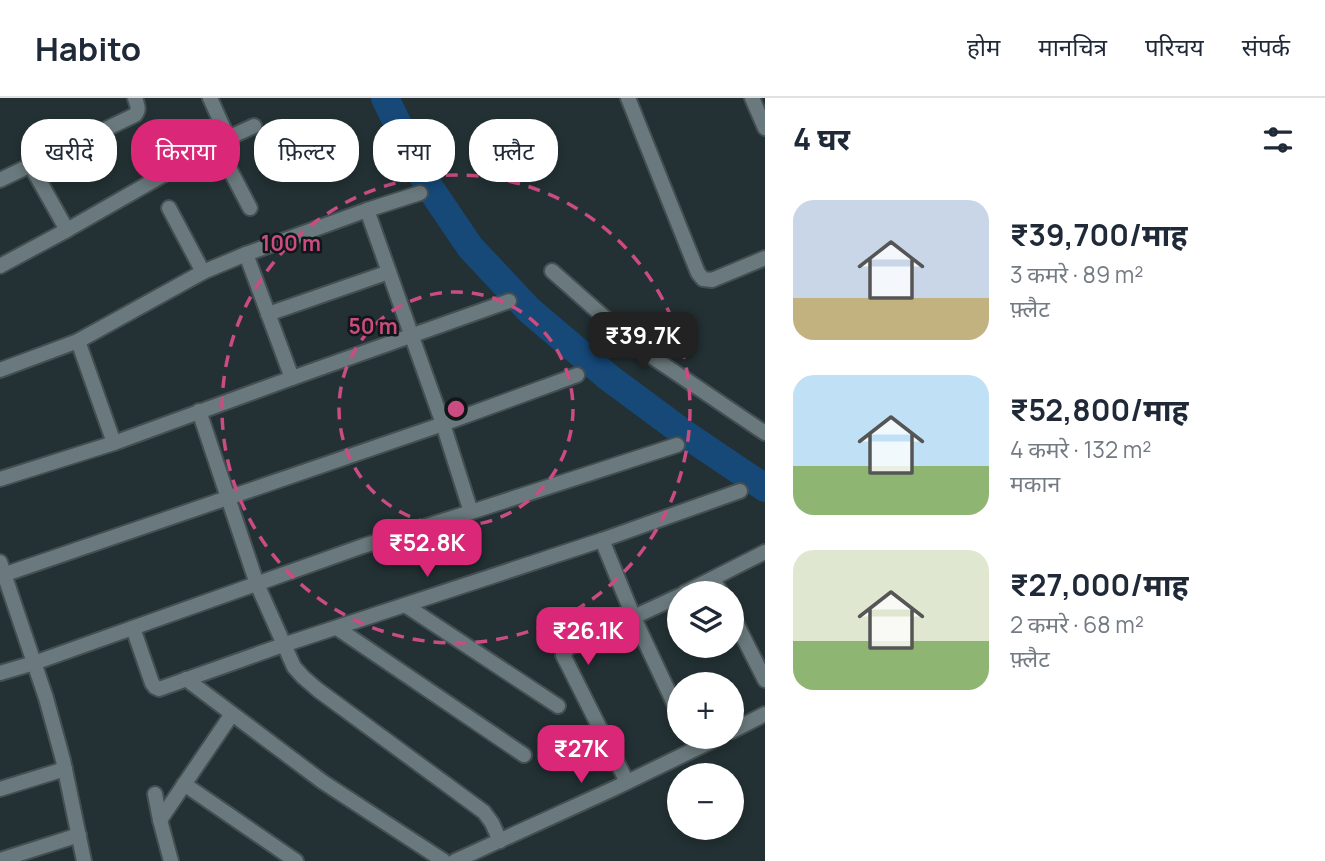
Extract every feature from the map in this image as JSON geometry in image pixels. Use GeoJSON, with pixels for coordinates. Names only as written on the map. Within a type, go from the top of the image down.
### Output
{"type":"FeatureCollection","features":[{"type":"Feature","properties":{"kind":"street"},"geometry":{"type":"LineString","coordinates":[[117,124],[138,112],[135,98]]}},
{"type":"Feature","properties":{"kind":"street"},"geometry":{"type":"LineString","coordinates":[[210,98],[216,119]]}},
{"type":"Feature","properties":{"kind":"street"},"geometry":{"type":"LineString","coordinates":[[628,98],[698,273],[703,279],[712,280],[765,258]]}},
{"type":"Feature","properties":{"kind":"street"},"geometry":{"type":"LineString","coordinates":[[752,98],[764,125]]}},
{"type":"Feature","properties":{"kind":"street"},"geometry":{"type":"LineString","coordinates":[[240,133],[254,126]]}},
{"type":"Feature","properties":{"kind":"street"},"geometry":{"type":"LineString","coordinates":[[0,180],[21,171]]}},
{"type":"Feature","properties":{"kind":"street"},"geometry":{"type":"LineString","coordinates":[[40,182],[67,230]]}},
{"type":"Feature","properties":{"kind":"street"},"geometry":{"type":"LineString","coordinates":[[0,266],[151,182]]}},
{"type":"Feature","properties":{"kind":"street"},"geometry":{"type":"LineString","coordinates":[[240,182],[250,208]]}},
{"type":"Feature","properties":{"kind":"street"},"geometry":{"type":"LineString","coordinates":[[0,370],[78,341],[203,272],[246,254],[420,193]]}},
{"type":"Feature","properties":{"kind":"street"},"geometry":{"type":"LineString","coordinates":[[169,208],[203,272]]}},
{"type":"Feature","properties":{"kind":"street"},"geometry":{"type":"LineString","coordinates":[[367,210],[443,424],[471,512]]}},
{"type":"Feature","properties":{"kind":"street"},"geometry":{"type":"LineString","coordinates":[[246,254],[292,378]]}},
{"type":"Feature","properties":{"kind":"street"},"geometry":{"type":"LineString","coordinates":[[552,271],[639,348],[765,433]]}},
{"type":"Feature","properties":{"kind":"street"},"geometry":{"type":"LineString","coordinates":[[268,314],[389,272]]}},
{"type":"Feature","properties":{"kind":"street"},"geometry":{"type":"LineString","coordinates":[[0,479],[114,443],[509,301]]}},
{"type":"Feature","properties":{"kind":"street"},"geometry":{"type":"LineString","coordinates":[[78,341],[114,443]]}},
{"type":"Feature","properties":{"kind":"street"},"geometry":{"type":"LineString","coordinates":[[84,861],[65,769],[46,698],[1,571],[228,498],[577,375]]}},
{"type":"Feature","properties":{"kind":"street"},"geometry":{"type":"LineString","coordinates":[[199,411],[257,583],[294,667],[318,690],[484,812],[500,841]]}},
{"type":"Feature","properties":{"kind":"street"},"geometry":{"type":"LineString","coordinates":[[0,673],[363,546],[677,444]]}},
{"type":"Feature","properties":{"kind":"street"},"geometry":{"type":"LineString","coordinates":[[133,628],[155,687],[159,689],[283,645],[603,540],[740,491]]}},
{"type":"Feature","properties":{"kind":"street"},"geometry":{"type":"LineString","coordinates":[[603,540],[634,618],[667,688]]}},
{"type":"Feature","properties":{"kind":"street"},"geometry":{"type":"LineString","coordinates":[[709,581],[765,552]]}},
{"type":"Feature","properties":{"kind":"street"},"geometry":{"type":"LineString","coordinates":[[627,782],[563,655],[569,648],[667,602]]}},
{"type":"Feature","properties":{"kind":"street"},"geometry":{"type":"LineString","coordinates":[[405,605],[558,706]]}},
{"type":"Feature","properties":{"kind":"street"},"geometry":{"type":"LineString","coordinates":[[337,628],[524,755]]}},
{"type":"Feature","properties":{"kind":"street"},"geometry":{"type":"LineString","coordinates":[[744,639],[765,680]]}},
{"type":"Feature","properties":{"kind":"street"},"geometry":{"type":"LineString","coordinates":[[186,679],[323,782],[444,861]]}},
{"type":"Feature","properties":{"kind":"street"},"geometry":{"type":"LineString","coordinates":[[160,820],[232,714]]}},
{"type":"Feature","properties":{"kind":"street"},"geometry":{"type":"LineString","coordinates":[[744,725],[765,714]]}},
{"type":"Feature","properties":{"kind":"street"},"geometry":{"type":"LineString","coordinates":[[455,861],[627,782],[682,749]]}},
{"type":"Feature","properties":{"kind":"street"},"geometry":{"type":"LineString","coordinates":[[0,789],[65,769]]}},
{"type":"Feature","properties":{"kind":"street"},"geometry":{"type":"LineString","coordinates":[[184,784],[296,861]]}},
{"type":"Feature","properties":{"kind":"street"},"geometry":{"type":"LineString","coordinates":[[155,794],[171,861]]}},
{"type":"Feature","properties":{"kind":"street"},"geometry":{"type":"LineString","coordinates":[[0,860],[79,835]]}},
{"type":"Feature","properties":{"kind":"waterway"},"geometry":{"type":"LineString","coordinates":[[385,98],[426,182],[470,247],[529,310],[608,377],[765,488]]}}]}
